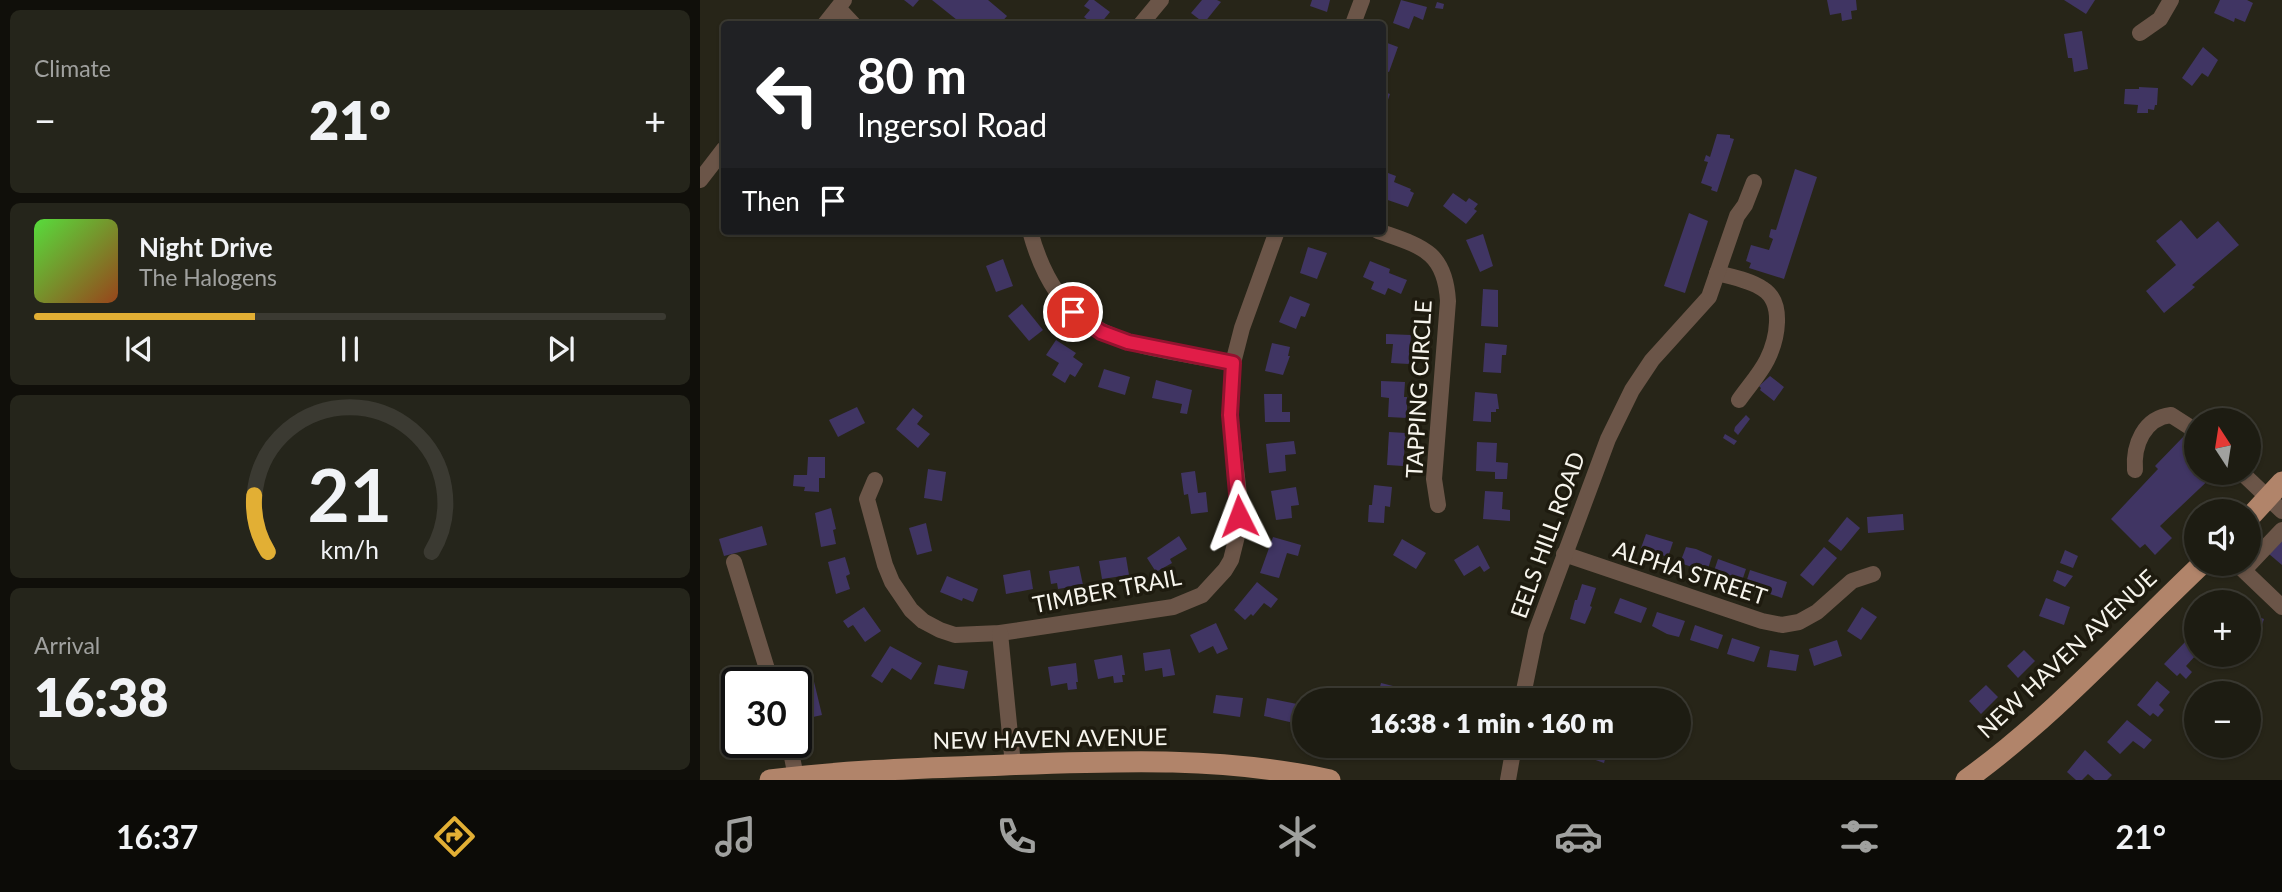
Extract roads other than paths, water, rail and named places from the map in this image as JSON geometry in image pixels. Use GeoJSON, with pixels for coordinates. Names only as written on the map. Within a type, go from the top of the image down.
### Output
{"type":"FeatureCollection","features":[{"type":"Feature","properties":{"kind":"main road"},"geometry":{"type":"LineString","coordinates":[[2261,509],[2277,497]]}},
{"type":"Feature","properties":{"kind":"main road","name":"NEW HAVEN AVENUE"},"geometry":{"type":"LineString","coordinates":[[1966,780],[2044,714],[2189,576]]}},
{"type":"Feature","properties":{"kind":"main road","name":"NEW HAVEN AVENUE"},"geometry":{"type":"LineString","coordinates":[[770,780],[865,770],[1150,761],[1263,769],[1330,780]]}},
{"type":"Feature","properties":{"kind":"street"},"geometry":{"type":"LineString","coordinates":[[1144,21],[1161,0]]}},
{"type":"Feature","properties":{"kind":"street"},"geometry":{"type":"LineString","coordinates":[[1354,21],[1362,0]]}},
{"type":"Feature","properties":{"kind":"street"},"geometry":{"type":"LineString","coordinates":[[2140,33],[2160,19],[2171,0]]}},
{"type":"Feature","properties":{"kind":"street"},"geometry":{"type":"LineString","coordinates":[[827,21],[841,4],[851,21]]}},
{"type":"Feature","properties":{"kind":"street"},"geometry":{"type":"LineString","coordinates":[[700,180],[721,153]]}},
{"type":"Feature","properties":{"kind":"street","name":"EELS HILL ROAD"},"geometry":{"type":"LineString","coordinates":[[1524,688],[1536,632],[1608,439],[1632,390],[1652,360],[1709,297],[1737,216],[1745,205],[1754,182]]}},
{"type":"Feature","properties":{"kind":"street","name":"TAPPING CIRCLE"},"geometry":{"type":"LineString","coordinates":[[1386,234],[1420,246],[1436,259],[1445,277],[1448,301],[1434,479],[1438,505]]}},
{"type":"Feature","properties":{"kind":"street"},"geometry":{"type":"LineString","coordinates":[[1031,235],[1037,255],[1059,298],[1101,332],[1128,342],[1233,363]]}},
{"type":"Feature","properties":{"kind":"street","name":"TIMBER TRAIL"},"geometry":{"type":"LineString","coordinates":[[875,480],[867,499],[885,565],[897,590],[911,610],[931,626],[955,635],[1000,633],[1173,607],[1202,595],[1217,581],[1231,560],[1237,536],[1239,516],[1230,415],[1233,363],[1242,328],[1276,235]]}},
{"type":"Feature","properties":{"kind":"street"},"geometry":{"type":"LineString","coordinates":[[1717,273],[1765,290],[1773,300],[1777,315],[1776,331],[1767,360],[1739,400]]}},
{"type":"Feature","properties":{"kind":"street"},"geometry":{"type":"LineString","coordinates":[[2135,470],[2134,457],[2139,438],[2156,420],[2171,415],[2184,423]]}},
{"type":"Feature","properties":{"kind":"street"},"geometry":{"type":"LineString","coordinates":[[2260,485],[2277,497]]}},
{"type":"Feature","properties":{"kind":"street"},"geometry":{"type":"LineString","coordinates":[[2261,549],[2282,530]]}},
{"type":"Feature","properties":{"kind":"street","name":"ALPHA STREET"},"geometry":{"type":"LineString","coordinates":[[1564,554],[1762,621],[1782,625],[1808,618],[1852,581],[1873,574]]}},
{"type":"Feature","properties":{"kind":"street"},"geometry":{"type":"LineString","coordinates":[[734,562],[766,667]]}},
{"type":"Feature","properties":{"kind":"street"},"geometry":{"type":"LineString","coordinates":[[2250,576],[2282,607]]}},
{"type":"Feature","properties":{"kind":"street"},"geometry":{"type":"LineString","coordinates":[[1000,633],[1013,765]]}},
{"type":"Feature","properties":{"kind":"street"},"geometry":{"type":"LineString","coordinates":[[792,758],[796,777]]}},
{"type":"Feature","properties":{"kind":"street"},"geometry":{"type":"LineString","coordinates":[[1508,780],[1512,758]]}}]}
